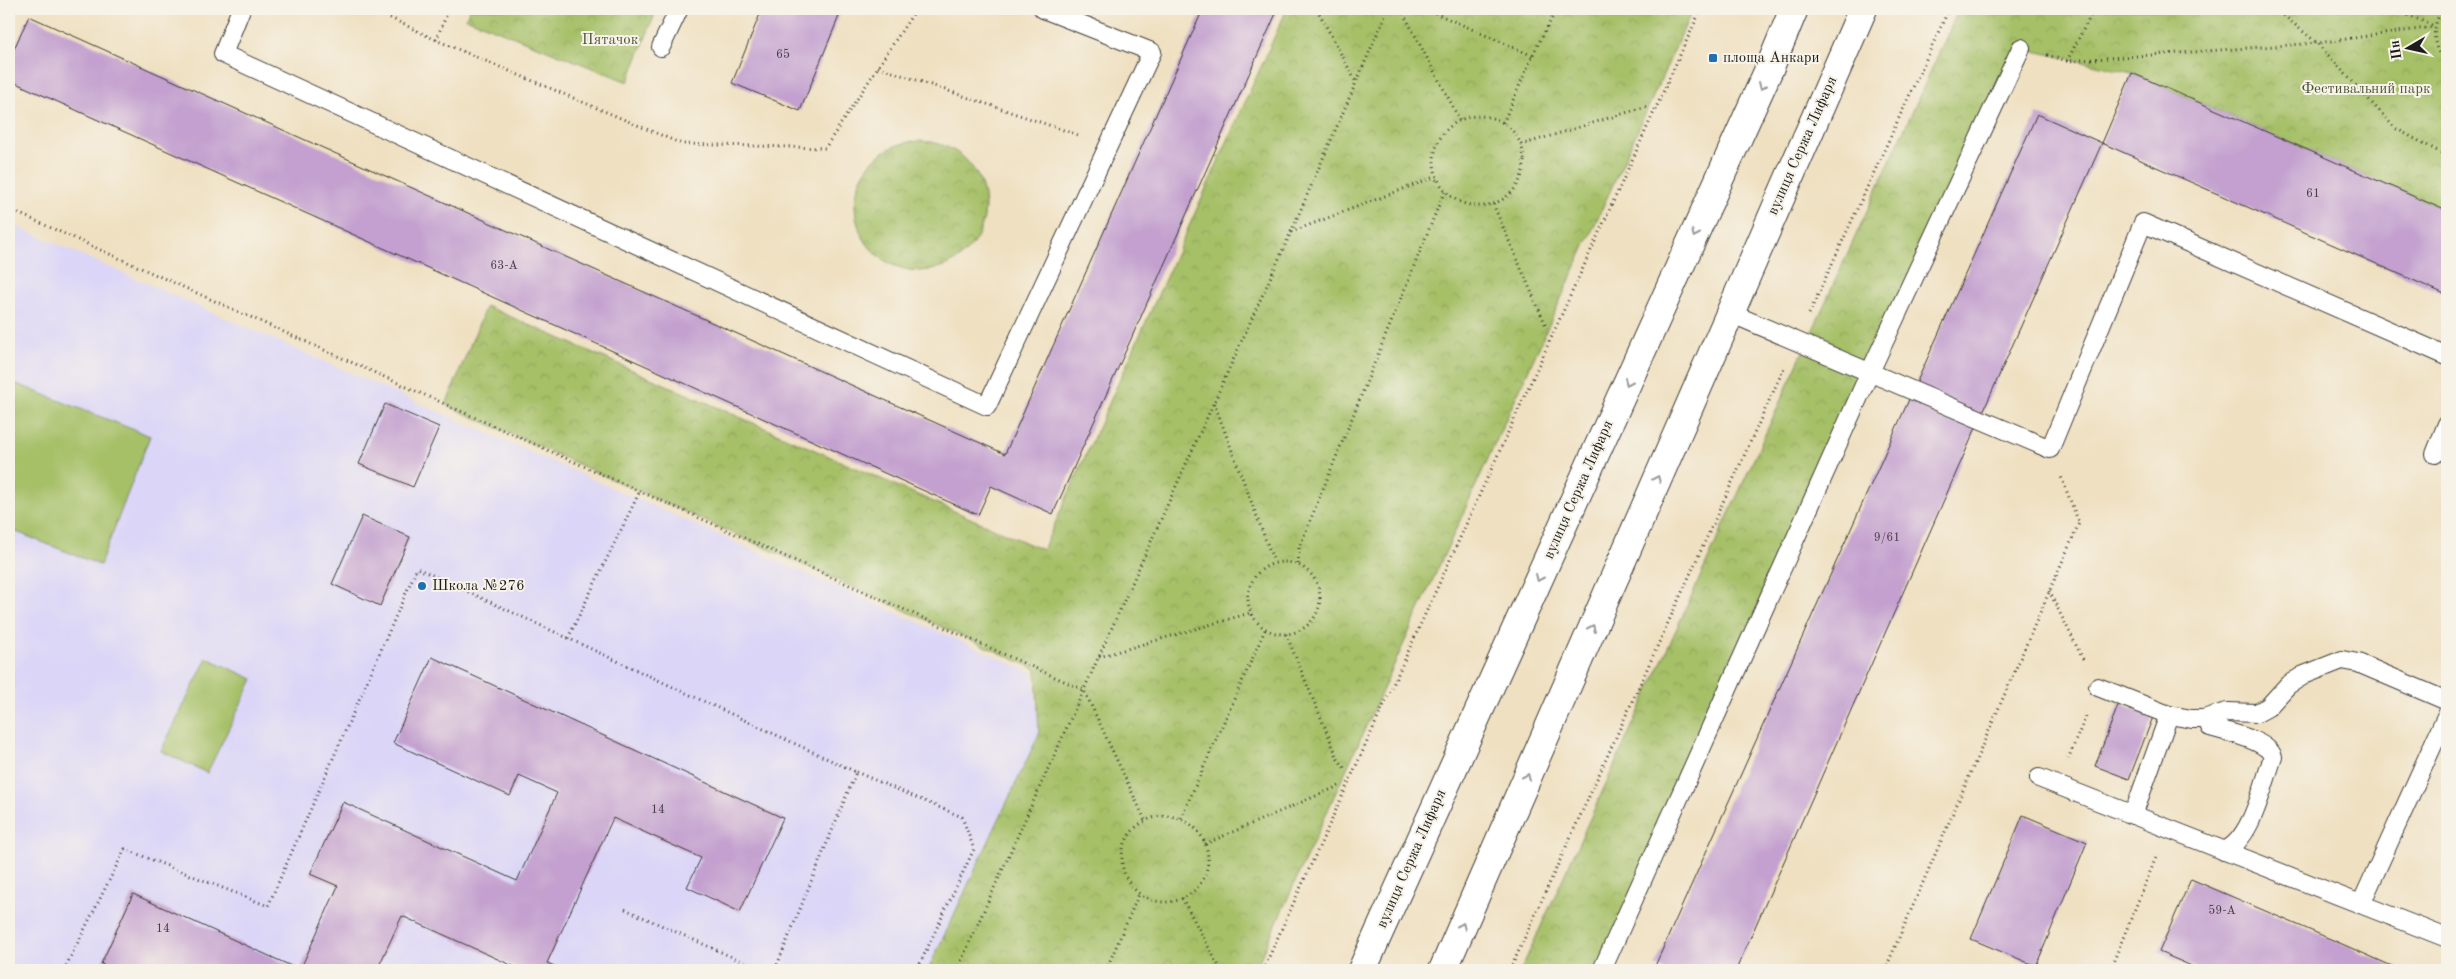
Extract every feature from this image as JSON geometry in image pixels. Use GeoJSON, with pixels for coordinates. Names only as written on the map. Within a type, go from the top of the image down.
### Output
{"type":"FeatureCollection","features":[{"type":"Feature","properties":{"kind":"street","name":"вулиця Сержа Лифаря"},"geometry":{"type":"LineString","coordinates":[[1362,970],[1766,76],[1794,9]]}},
{"type":"Feature","properties":{"kind":"street","name":"вулиця Сержа Лифаря"},"geometry":{"type":"LineString","coordinates":[[1443,970],[1863,9]]}},
{"type":"Feature","properties":{"kind":"lane"},"geometry":{"type":"LineString","coordinates":[[241,9],[223,54],[987,406],[1152,52],[1043,9]]}},
{"type":"Feature","properties":{"kind":"lane"},"geometry":{"type":"LineString","coordinates":[[661,46],[679,9]]}},
{"type":"Feature","properties":{"kind":"lane"},"geometry":{"type":"LineString","coordinates":[[1602,970],[1870,372],[2021,48]]}},
{"type":"Feature","properties":{"kind":"lane"},"geometry":{"type":"LineString","coordinates":[[1730,313],[2050,449],[2144,223],[2447,356]]}},
{"type":"Feature","properties":{"kind":"lane"},"geometry":{"type":"LineString","coordinates":[[2435,454],[2447,424]]}},
{"type":"Feature","properties":{"kind":"lane"},"geometry":{"type":"LineString","coordinates":[[2202,719],[2227,712],[2257,713],[2273,702],[2288,685],[2304,675],[2342,660],[2358,663],[2447,701]]}},
{"type":"Feature","properties":{"kind":"lane"},"geometry":{"type":"LineString","coordinates":[[2098,687],[2169,715],[2208,721],[2210,727],[2260,743],[2271,752],[2273,757],[2247,829],[2237,844],[2224,851]]}},
{"type":"Feature","properties":{"kind":"lane"},"geometry":{"type":"LineString","coordinates":[[2361,904],[2447,714]]}},
{"type":"Feature","properties":{"kind":"lane"},"geometry":{"type":"LineString","coordinates":[[2133,815],[2169,715]]}},
{"type":"Feature","properties":{"kind":"lane"},"geometry":{"type":"LineString","coordinates":[[2039,778],[2447,938]]}},
{"type":"Feature","properties":{"kind":"path"},"geometry":{"type":"LineString","coordinates":[[372,9],[436,40],[682,144],[826,148],[916,9]]}},
{"type":"Feature","properties":{"kind":"path"},"geometry":{"type":"LineString","coordinates":[[436,40],[449,9]]}},
{"type":"Feature","properties":{"kind":"path"},"geometry":{"type":"LineString","coordinates":[[1317,9],[1356,82]]}},
{"type":"Feature","properties":{"kind":"path"},"geometry":{"type":"LineString","coordinates":[[957,970],[1291,232],[1388,9]]}},
{"type":"Feature","properties":{"kind":"path"},"geometry":{"type":"LineString","coordinates":[[1401,9],[1460,120]]}},
{"type":"Feature","properties":{"kind":"path"},"geometry":{"type":"LineString","coordinates":[[1426,9],[1532,56]]}},
{"type":"Feature","properties":{"kind":"path"},"geometry":{"type":"LineString","coordinates":[[1503,123],[1532,56],[1557,9]]}},
{"type":"Feature","properties":{"kind":"path"},"geometry":{"type":"LineString","coordinates":[[1263,970],[1701,9]]}},
{"type":"Feature","properties":{"kind":"path"},"geometry":{"type":"LineString","coordinates":[[1808,315],[1949,9]]}},
{"type":"Feature","properties":{"kind":"path"},"geometry":{"type":"LineString","coordinates":[[2067,60],[2094,9]]}},
{"type":"Feature","properties":{"kind":"path"},"geometry":{"type":"LineString","coordinates":[[2276,9],[2317,43],[2395,128],[2447,156]]}},
{"type":"Feature","properties":{"kind":"path"},"geometry":{"type":"LineString","coordinates":[[2394,9],[2434,27]]}},
{"type":"Feature","properties":{"kind":"path"},"geometry":{"type":"LineString","coordinates":[[2442,9],[2434,27],[2435,44],[2447,63]]}},
{"type":"Feature","properties":{"kind":"path"},"geometry":{"type":"LineString","coordinates":[[2021,48],[2067,60],[2317,43],[2434,27]]}},
{"type":"Feature","properties":{"kind":"path"},"geometry":{"type":"LineString","coordinates":[[878,68],[1109,145]]}},
{"type":"Feature","properties":{"kind":"path"},"geometry":{"type":"LineString","coordinates":[[1522,145],[1648,106]]}},
{"type":"Feature","properties":{"kind":"path"},"geometry":{"type":"LineString","coordinates":[[1474,116],[1489,117],[1503,123],[1514,132],[1522,145],[1524,159],[1522,174],[1516,187],[1506,197],[1493,204],[1481,206],[1467,204],[1455,199],[1439,181],[1435,167],[1435,153],[1440,140],[1448,128],[1460,120],[1474,116]]}},
{"type":"Feature","properties":{"kind":"path"},"geometry":{"type":"LineString","coordinates":[[1291,232],[1432,178],[1439,181]]}},
{"type":"Feature","properties":{"kind":"path"},"geometry":{"type":"LineString","coordinates":[[1298,564],[1299,548],[1445,190]]}},
{"type":"Feature","properties":{"kind":"path"},"geometry":{"type":"LineString","coordinates":[[1493,204],[1547,328]]}},
{"type":"Feature","properties":{"kind":"path"},"geometry":{"type":"LineString","coordinates":[[9,209],[1084,690],[1145,820]]}},
{"type":"Feature","properties":{"kind":"path"},"geometry":{"type":"LineString","coordinates":[[1510,970],[1788,360]]}},
{"type":"Feature","properties":{"kind":"path"},"geometry":{"type":"LineString","coordinates":[[1214,403],[1274,562]]}},
{"type":"Feature","properties":{"kind":"path"},"geometry":{"type":"LineString","coordinates":[[1885,970],[2079,522],[2050,449]]}},
{"type":"Feature","properties":{"kind":"path"},"geometry":{"type":"LineString","coordinates":[[568,638],[640,492]]}},
{"type":"Feature","properties":{"kind":"path"},"geometry":{"type":"LineString","coordinates":[[1286,561],[1298,564],[1308,570],[1316,580],[1320,592],[1320,604],[1316,616],[1298,632],[1275,634],[1265,630],[1256,623],[1250,613],[1248,603],[1251,582],[1256,574],[1274,562],[1286,561]]}},
{"type":"Feature","properties":{"kind":"path"},"geometry":{"type":"LineString","coordinates":[[64,970],[125,848],[268,906],[416,568],[856,772],[962,817],[974,849],[917,970]]}},
{"type":"Feature","properties":{"kind":"path"},"geometry":{"type":"LineString","coordinates":[[1098,657],[1250,613]]}},
{"type":"Feature","properties":{"kind":"path"},"geometry":{"type":"LineString","coordinates":[[1180,818],[1265,630]]}},
{"type":"Feature","properties":{"kind":"path"},"geometry":{"type":"LineString","coordinates":[[1286,634],[1338,759],[1346,770]]}},
{"type":"Feature","properties":{"kind":"path"},"geometry":{"type":"LineString","coordinates":[[775,970],[856,772]]}},
{"type":"Feature","properties":{"kind":"path"},"geometry":{"type":"LineString","coordinates":[[1205,844],[1339,786]]}},
{"type":"Feature","properties":{"kind":"path"},"geometry":{"type":"LineString","coordinates":[[1156,816],[1180,818],[1191,825],[1205,844],[1206,869],[1201,881],[1193,891],[1182,898],[1168,902],[1153,900],[1139,894],[1129,883],[1123,870],[1122,856],[1125,841],[1134,829],[1145,820],[1156,816]]}},
{"type":"Feature","properties":{"kind":"path"},"geometry":{"type":"LineString","coordinates":[[2110,970],[2160,850]]}},
{"type":"Feature","properties":{"kind":"path"},"geometry":{"type":"LineString","coordinates":[[1106,970],[1139,894]]}},
{"type":"Feature","properties":{"kind":"path"},"geometry":{"type":"LineString","coordinates":[[1182,898],[1221,970]]}},
{"type":"Feature","properties":{"kind":"path"},"geometry":{"type":"LineString","coordinates":[[625,909],[762,970]]}},
{"type":"Feature","properties":{"kind":"shaded area","name":"Школа №276"},"geometry":{"type":"Polygon","coordinates":[[[9,223],[1033,673],[1040,734],[929,970],[9,970],[9,223]]]}},
{"type":"Feature","properties":{"kind":"green space","name":"Пятачок"},"geometry":{"type":"Polygon","coordinates":[[[470,9],[657,9],[628,82],[466,18],[470,9]]]}},
{"type":"Feature","properties":{"kind":"green space"},"geometry":{"type":"Polygon","coordinates":[[[1287,9],[1693,9],[1255,970],[928,970],[1039,734],[1036,669],[446,405],[486,306],[1043,550],[1287,9]]]}},
{"type":"Feature","properties":{"kind":"green space","name":"Фестивальний парк"},"geometry":{"type":"Polygon","coordinates":[[[1959,9],[2447,9],[2447,211],[2132,73],[2021,48],[1602,970],[1521,970],[1959,9]]]}},
{"type":"Feature","properties":{"kind":"green space"},"geometry":{"type":"Polygon","coordinates":[[[920,141],[945,146],[966,160],[980,181],[985,206],[980,231],[966,252],[945,266],[920,271],[895,266],[874,252],[860,231],[855,206],[860,181],[874,160],[895,146],[920,141]]]}},
{"type":"Feature","properties":{"kind":"green space"},"geometry":{"type":"Polygon","coordinates":[[[9,381],[150,436],[100,565],[9,529],[9,381]]]}},
{"type":"Feature","properties":{"kind":"green space"},"geometry":{"type":"Polygon","coordinates":[[[207,658],[253,679],[207,773],[161,751],[207,658]]]}},
{"type":"Feature","properties":{"kind":"building"},"geometry":{"type":"Polygon","coordinates":[[[762,9],[842,9],[800,111],[732,83],[762,9]]]}},
{"type":"Feature","properties":{"kind":"building"},"geometry":{"type":"Polygon","coordinates":[[[1203,9],[1278,9],[1053,514],[991,486],[978,515],[9,80],[9,60],[29,16],[1005,454],[1203,9]]]}},
{"type":"Feature","properties":{"kind":"building"},"geometry":{"type":"Polygon","coordinates":[[[2132,73],[2447,211],[2447,295],[2102,143],[2132,73]]]}},
{"type":"Feature","properties":{"kind":"building"},"geometry":{"type":"Polygon","coordinates":[[[2037,114],[2102,143],[1736,970],[1665,970],[1655,966],[2037,114]]]}},
{"type":"Feature","properties":{"kind":"building"},"geometry":{"type":"Polygon","coordinates":[[[385,404],[439,427],[413,487],[359,464],[385,404]]]}},
{"type":"Feature","properties":{"kind":"building"},"geometry":{"type":"Polygon","coordinates":[[[362,516],[410,537],[380,606],[332,584],[362,516]]]}},
{"type":"Feature","properties":{"kind":"building"},"geometry":{"type":"Polygon","coordinates":[[[432,657],[783,818],[740,912],[687,887],[701,858],[613,818],[547,963],[564,970],[522,970],[402,916],[377,970],[300,970],[338,886],[310,874],[343,802],[517,881],[557,793],[519,776],[510,796],[393,743],[432,657]]]}},
{"type":"Feature","properties":{"kind":"building"},"geometry":{"type":"Polygon","coordinates":[[[2119,703],[2153,717],[2129,779],[2095,766],[2119,703]]]}},
{"type":"Feature","properties":{"kind":"building"},"geometry":{"type":"Polygon","coordinates":[[[2023,815],[2087,842],[2036,966],[1971,939],[2023,815]]]}},
{"type":"Feature","properties":{"kind":"building"},"geometry":{"type":"Polygon","coordinates":[[[2191,879],[2401,970],[2201,970],[2159,952],[2191,879]]]}},
{"type":"Feature","properties":{"kind":"building"},"geometry":{"type":"Polygon","coordinates":[[[133,894],[300,970],[115,970],[101,964],[133,894]]]}},
{"type":"Feature","properties":{"kind":"place","name":"площа Анкари"},"geometry":{"type":"Point","coordinates":[1713,58]}},
{"type":"Feature","properties":{"kind":"place","name":"Школа №276"},"geometry":{"type":"Point","coordinates":[422,586]}}]}
